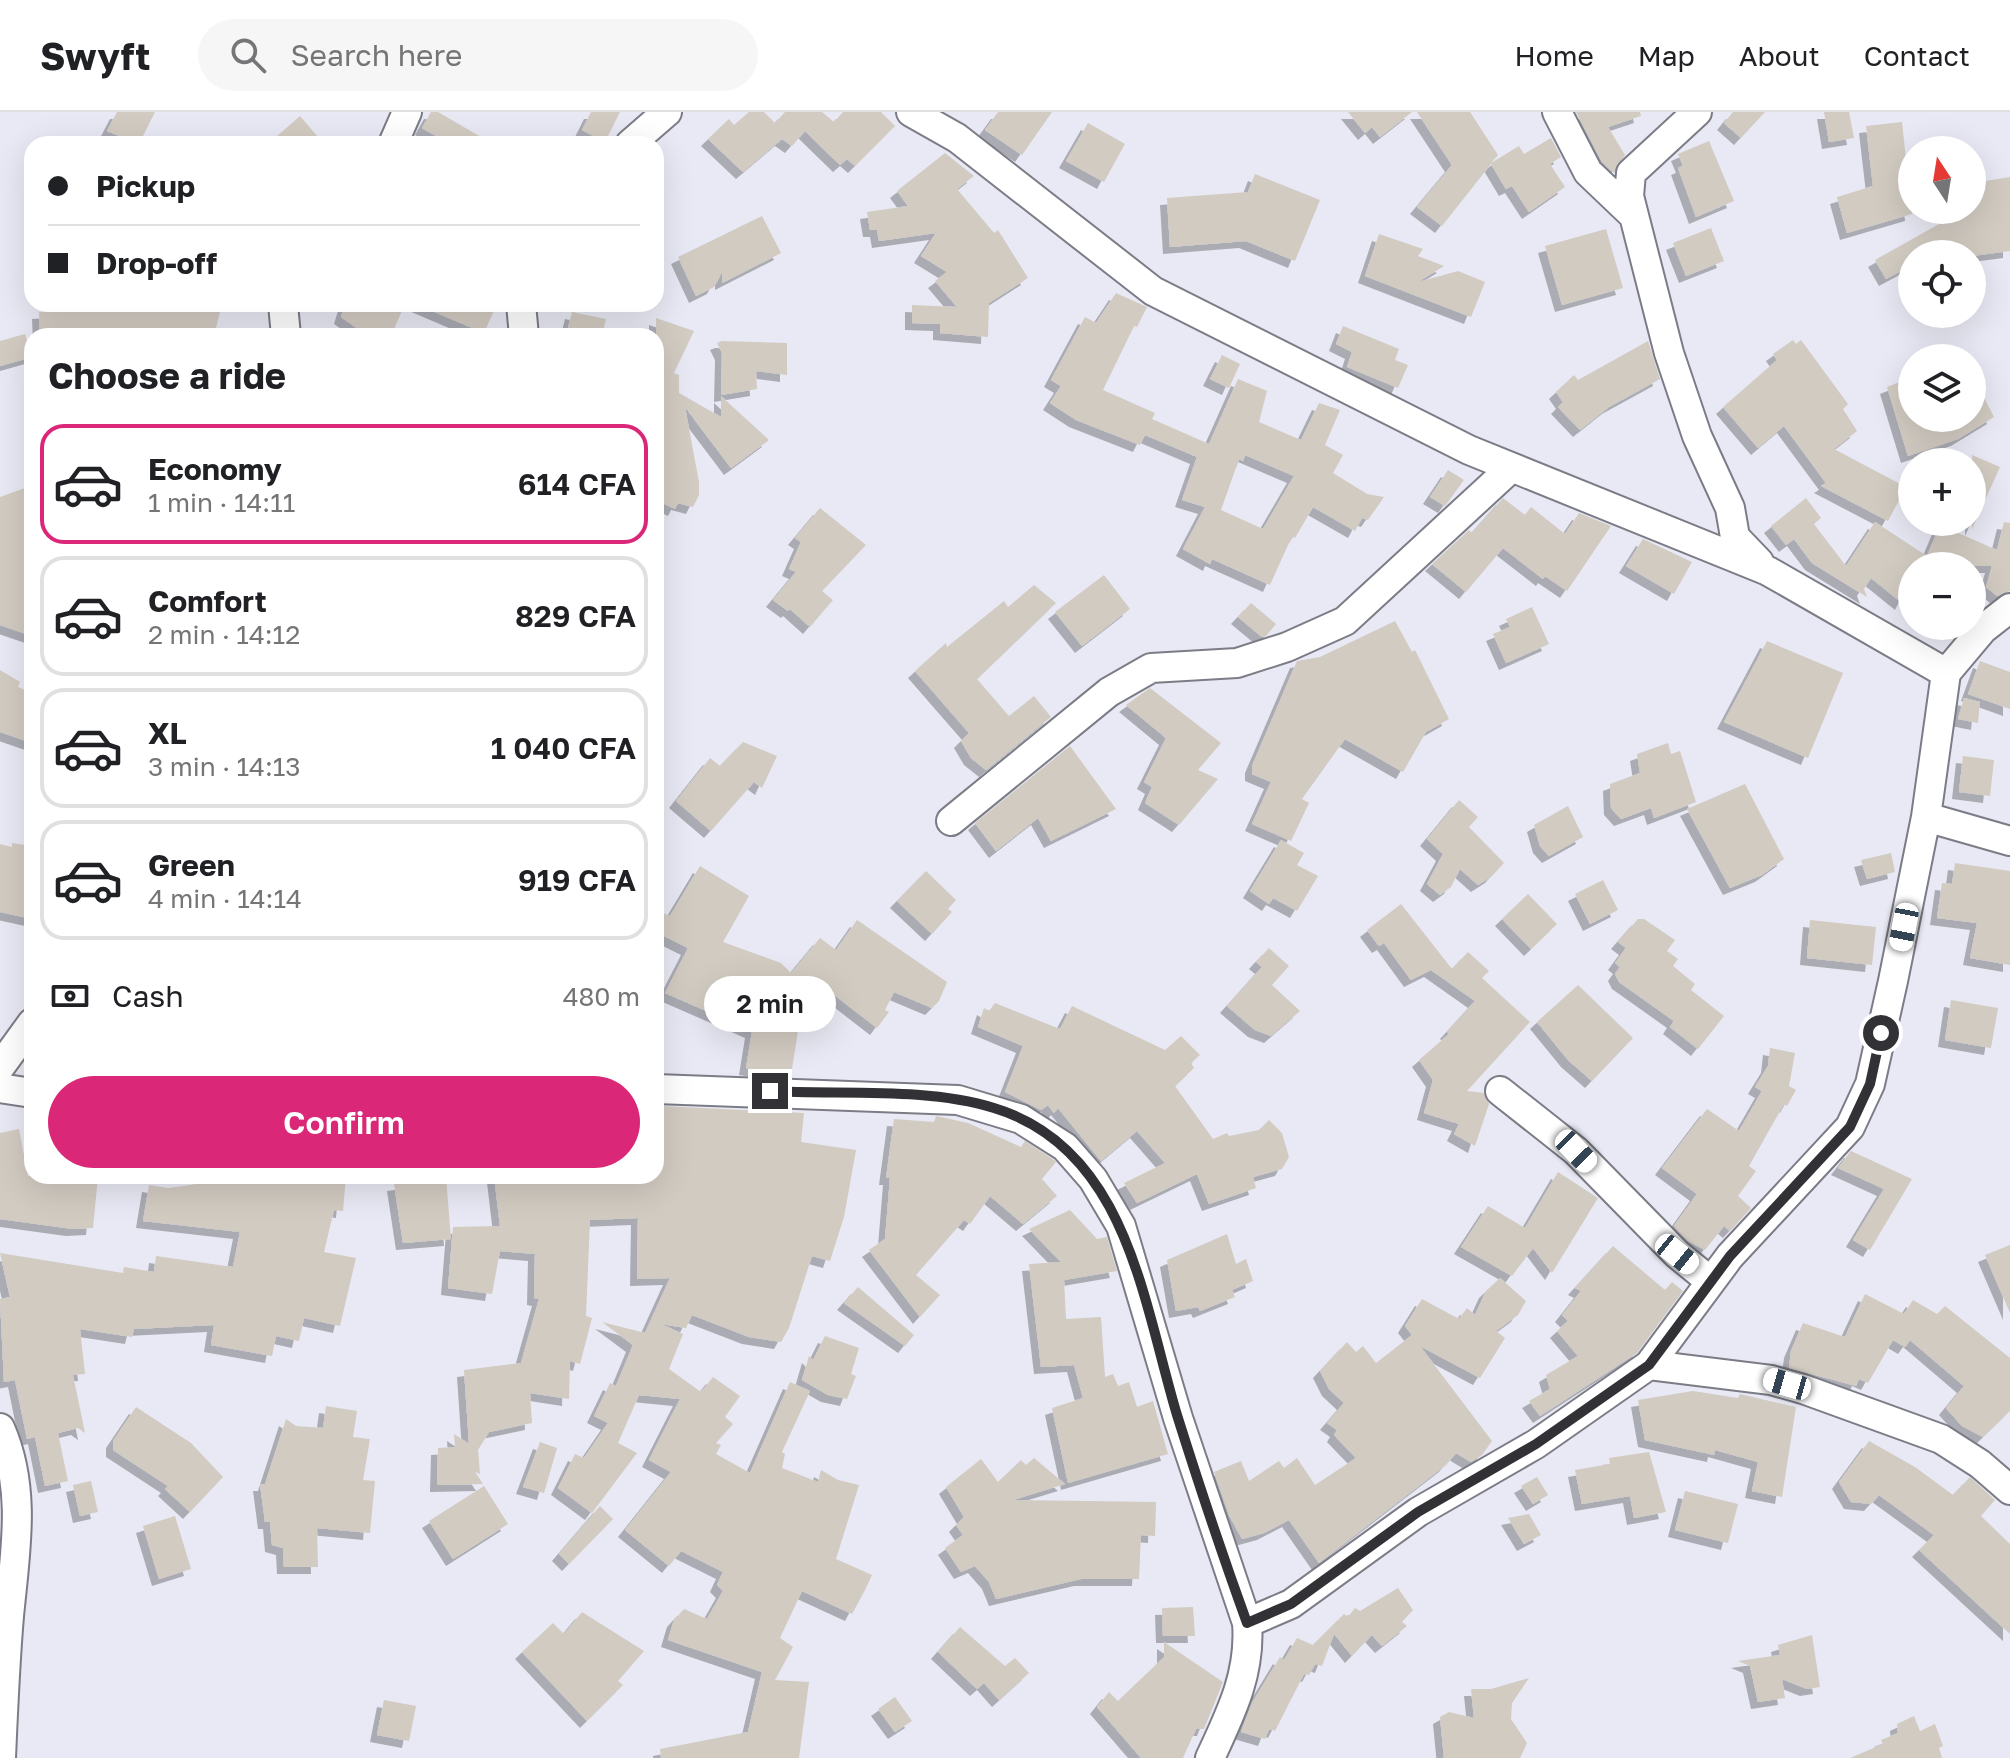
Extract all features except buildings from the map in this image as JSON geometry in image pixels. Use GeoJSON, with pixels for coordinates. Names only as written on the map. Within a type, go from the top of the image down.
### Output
{"type":"FeatureCollection","features":[{"type":"Feature","properties":{"kind":"street"},"geometry":{"type":"LineString","coordinates":[[396,136],[407,112]]}},
{"type":"Feature","properties":{"kind":"street"},"geometry":{"type":"LineString","coordinates":[[639,136],[667,112]]}},
{"type":"Feature","properties":{"kind":"street"},"geometry":{"type":"LineString","coordinates":[[911,112],[957,138],[1153,291],[1469,450],[1768,571],[1946,673]]}},
{"type":"Feature","properties":{"kind":"street"},"geometry":{"type":"LineString","coordinates":[[1557,112],[1588,172],[1632,214]]}},
{"type":"Feature","properties":{"kind":"street"},"geometry":{"type":"LineString","coordinates":[[1697,112],[1631,173],[1632,214],[1669,353],[1697,436],[1730,508],[1735,537],[1768,571]]}},
{"type":"Feature","properties":{"kind":"street"},"geometry":{"type":"LineString","coordinates":[[951,821],[1109,692],[1151,668],[1237,663],[1287,647],[1345,621],[1511,468]]}},
{"type":"Feature","properties":{"kind":"street"},"geometry":{"type":"LineString","coordinates":[[1247,1623],[1272,1614],[1301,1597],[1418,1512],[1536,1444],[1649,1365],[1710,1281],[1850,1127],[1870,1084],[1926,817],[1946,673],[1983,629],[2010,608]]}},
{"type":"Feature","properties":{"kind":"street"},"geometry":{"type":"LineString","coordinates":[[1926,817],[2010,841]]}},
{"type":"Feature","properties":{"kind":"street"},"geometry":{"type":"LineString","coordinates":[[0,1067],[24,1034]]}},
{"type":"Feature","properties":{"kind":"street"},"geometry":{"type":"LineString","coordinates":[[0,1088],[24,1092]]}},
{"type":"Feature","properties":{"kind":"street"},"geometry":{"type":"LineString","coordinates":[[664,1089],[958,1100],[1021,1119],[1065,1147],[1099,1188],[1121,1226],[1178,1418],[1247,1623],[1249,1643],[1240,1694],[1210,1758]]}},
{"type":"Feature","properties":{"kind":"street"},"geometry":{"type":"LineString","coordinates":[[1500,1091],[1576,1151],[1677,1254],[1710,1281]]}},
{"type":"Feature","properties":{"kind":"street"},"geometry":{"type":"LineString","coordinates":[[1649,1365],[1771,1380],[1803,1389],[1941,1439],[1980,1464],[2010,1490]]}},
{"type":"Feature","properties":{"kind":"street"},"geometry":{"type":"LineString","coordinates":[[0,1428],[15,1486],[19,1528],[9,1617],[1,1758]]}},
{"type":"Feature","properties":{"kind":"route"},"geometry":{"type":"LineString","coordinates":[[770,1091],[923,1096],[994,1108],[1044,1131],[1065,1147],[1083,1167],[1105,1196],[1121,1226],[1136,1267],[1178,1418],[1247,1623],[1291,1604],[1418,1512],[1536,1444],[1649,1365],[1730,1256],[1850,1127],[1870,1084],[1881,1033]]}}]}
